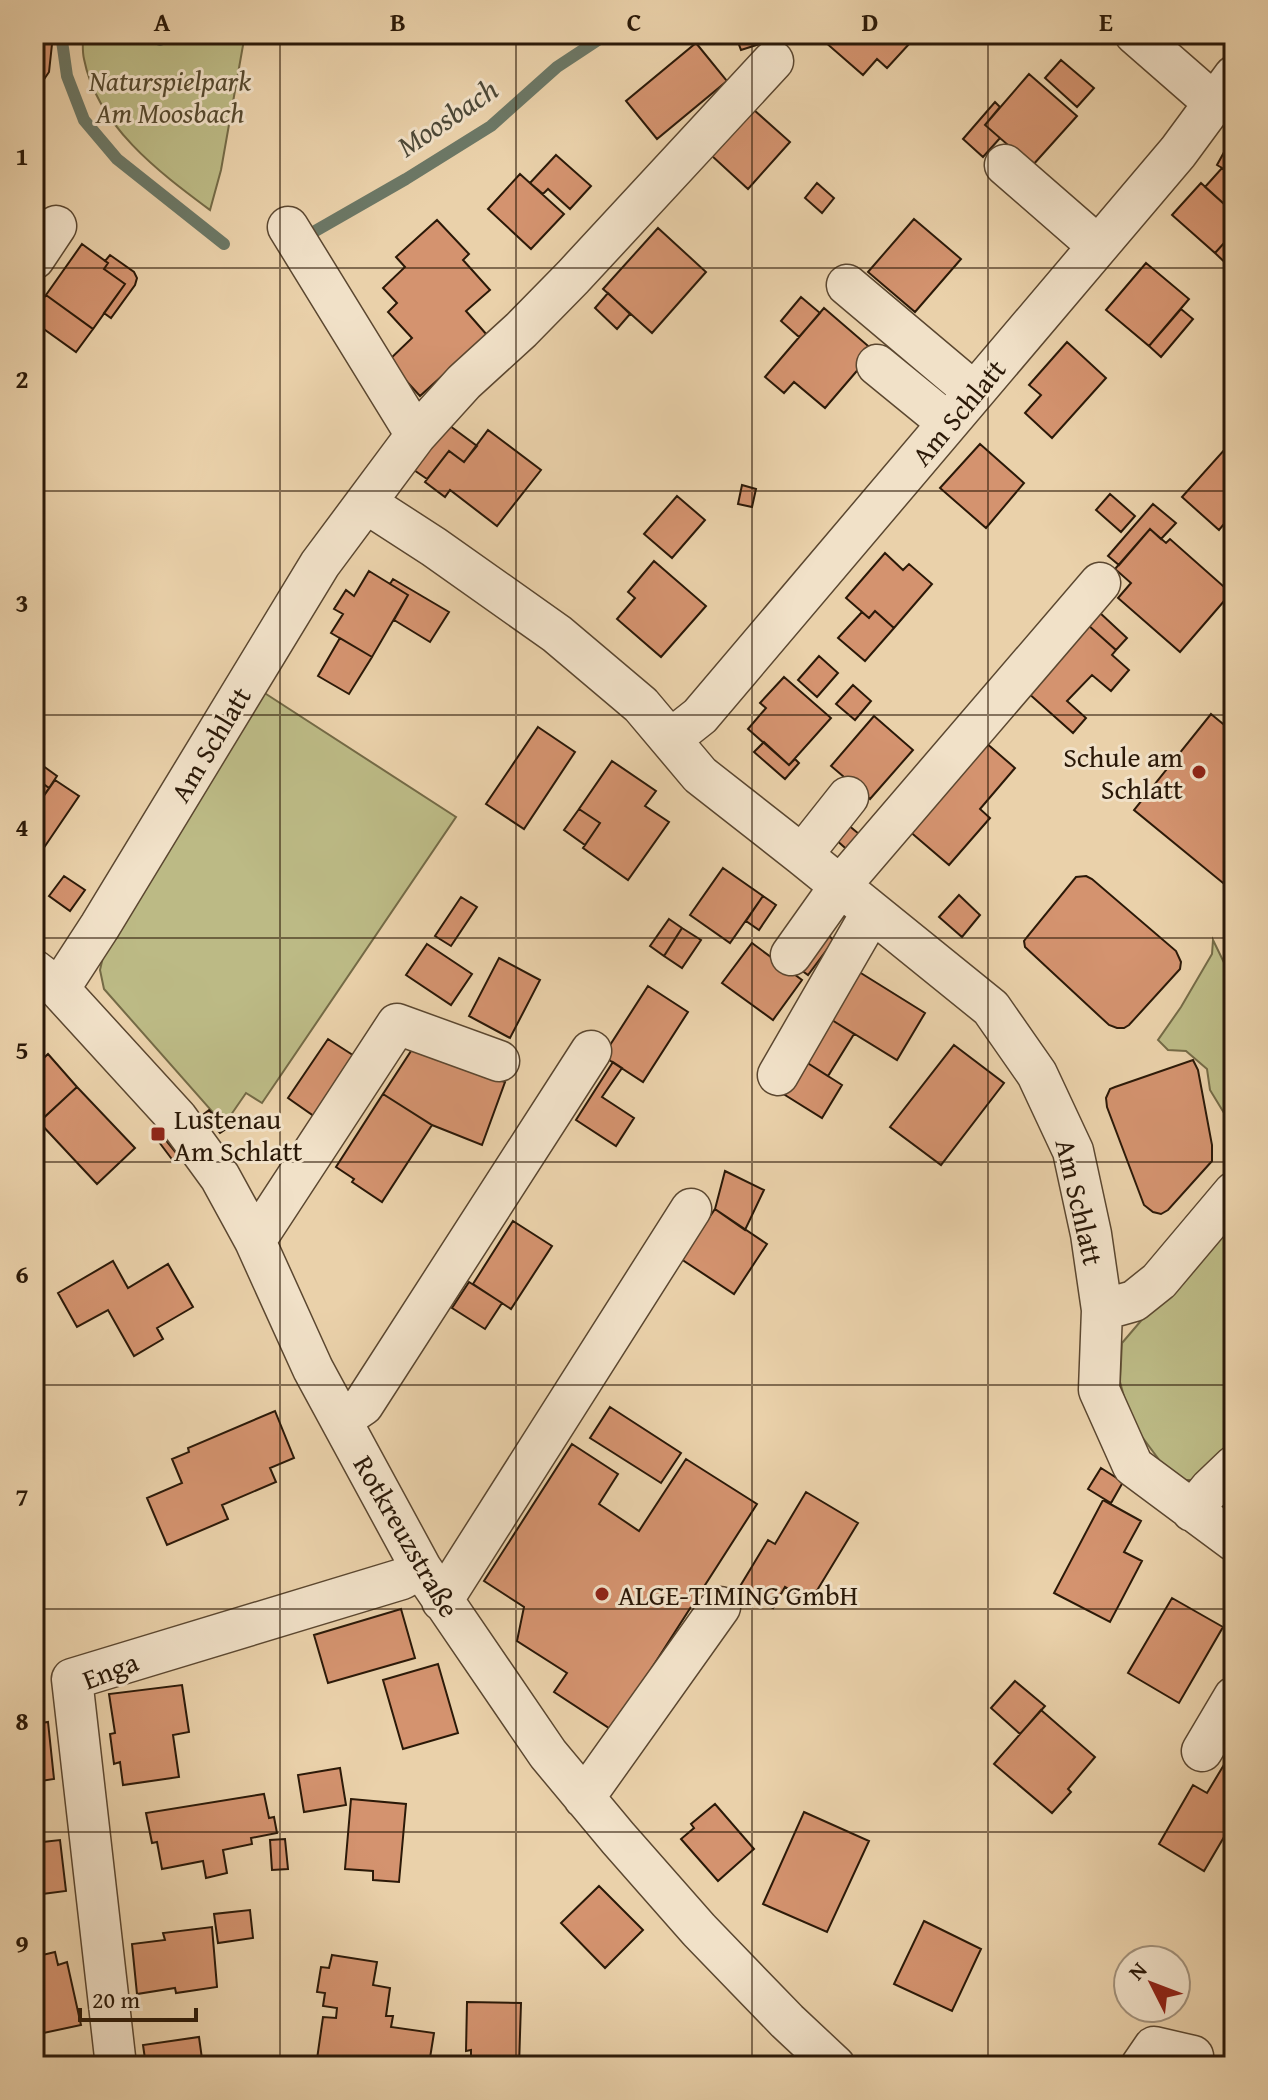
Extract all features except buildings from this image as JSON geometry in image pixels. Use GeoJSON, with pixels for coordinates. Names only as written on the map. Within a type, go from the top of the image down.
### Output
{"type":"FeatureCollection","features":[{"type":"Feature","properties":{"kind":"street"},"geometry":{"type":"LineString","coordinates":[[1135,34],[1224,89]]}},
{"type":"Feature","properties":{"kind":"street","name":"Am Schlatt"},"geometry":{"type":"LineString","coordinates":[[46,979],[108,912],[320,564],[416,435],[464,382],[573,277],[773,61]]}},
{"type":"Feature","properties":{"kind":"street","name":"Am Schlatt"},"geometry":{"type":"LineString","coordinates":[[671,739],[700,716],[1178,152],[1224,89]]}},
{"type":"Feature","properties":{"kind":"street"},"geometry":{"type":"LineString","coordinates":[[1005,165],[1098,246]]}},
{"type":"Feature","properties":{"kind":"street"},"geometry":{"type":"LineString","coordinates":[[34,259],[56,226]]}},
{"type":"Feature","properties":{"kind":"street"},"geometry":{"type":"LineString","coordinates":[[288,227],[416,435]]}},
{"type":"Feature","properties":{"kind":"street"},"geometry":{"type":"LineString","coordinates":[[847,285],[974,392]]}},
{"type":"Feature","properties":{"kind":"street"},"geometry":{"type":"LineString","coordinates":[[877,365],[948,423]]}},
{"type":"Feature","properties":{"kind":"street","name":"Am Schlatt"},"geometry":{"type":"LineString","coordinates":[[366,503],[557,634],[641,705],[700,775],[991,1008],[1037,1074],[1073,1151],[1091,1234],[1102,1310],[1099,1390],[1133,1466],[1234,1541]]}},
{"type":"Feature","properties":{"kind":"street"},"geometry":{"type":"LineString","coordinates":[[791,955],[840,886],[1100,583]]}},
{"type":"Feature","properties":{"kind":"street"},"geometry":{"type":"LineString","coordinates":[[802,855],[848,797]]}},
{"type":"Feature","properties":{"kind":"street"},"geometry":{"type":"LineString","coordinates":[[778,1075],[872,912]]}},
{"type":"Feature","properties":{"kind":"street","name":"Rotkreuzstraße"},"geometry":{"type":"LineString","coordinates":[[46,979],[177,1118],[220,1177],[255,1241],[313,1369],[421,1568],[548,1754],[710,1941],[835,2066]]}},
{"type":"Feature","properties":{"kind":"street"},"geometry":{"type":"LineString","coordinates":[[255,1241],[397,1024],[499,1061]]}},
{"type":"Feature","properties":{"kind":"street"},"geometry":{"type":"LineString","coordinates":[[341,1420],[363,1405],[591,1051]]}},
{"type":"Feature","properties":{"kind":"street"},"geometry":{"type":"LineString","coordinates":[[1102,1310],[1134,1301],[1159,1281],[1234,1192]]}},
{"type":"Feature","properties":{"kind":"street"},"geometry":{"type":"LineString","coordinates":[[442,1601],[691,1209]]}},
{"type":"Feature","properties":{"kind":"street"},"geometry":{"type":"LineString","coordinates":[[1192,1511],[1234,1466]]}},
{"type":"Feature","properties":{"kind":"street","name":"Enga"},"geometry":{"type":"LineString","coordinates":[[116,2066],[72,1679],[402,1579],[421,1568]]}},
{"type":"Feature","properties":{"kind":"street"},"geometry":{"type":"LineString","coordinates":[[584,1798],[720,1607]]}},
{"type":"Feature","properties":{"kind":"street"},"geometry":{"type":"LineString","coordinates":[[1202,1751],[1234,1697]]}},
{"type":"Feature","properties":{"kind":"street"},"geometry":{"type":"LineString","coordinates":[[1141,2066],[1154,2047],[1193,2056]]}},
{"type":"Feature","properties":{"kind":"green space","name":"Naturspielpark Am Moosbach"},"geometry":{"type":"Polygon","coordinates":[[[83,34],[245,34],[221,170],[210,210],[151,163],[116,126],[91,83],[83,56],[83,34]]]}},
{"type":"Feature","properties":{"kind":"green space"},"geometry":{"type":"Polygon","coordinates":[[[263,692],[456,817],[262,1103],[246,1093],[224,1125],[104,989],[100,970],[105,948],[263,692]]]}},
{"type":"Feature","properties":{"kind":"green space"},"geometry":{"type":"Polygon","coordinates":[[[1213,940],[1234,983],[1234,1127],[1210,1090],[1207,1069],[1186,1051],[1168,1050],[1158,1040],[1212,954],[1213,940]]]}},
{"type":"Feature","properties":{"kind":"green space"},"geometry":{"type":"Polygon","coordinates":[[[1234,1212],[1234,1449],[1201,1480],[1184,1480],[1163,1465],[1131,1422],[1120,1382],[1122,1343],[1234,1212]]]}},
{"type":"Feature","properties":{"kind":"waterway","name":"Moosbach"},"geometry":{"type":"LineString","coordinates":[[61,34],[67,76],[84,120],[117,159],[224,244]]}},
{"type":"Feature","properties":{"kind":"waterway"},"geometry":{"type":"LineString","coordinates":[[160,34],[160,40]]}},
{"type":"Feature","properties":{"kind":"waterway","name":"Moosbach"},"geometry":{"type":"LineString","coordinates":[[310,234],[491,126],[557,67],[607,34]]}},
{"type":"Feature","properties":{"kind":"place","name":"Schule am Schlatt"},"geometry":{"type":"Point","coordinates":[1199,772]}},
{"type":"Feature","properties":{"kind":"place","name":"Lustenau Am Schlatt"},"geometry":{"type":"Point","coordinates":[158,1134]}},
{"type":"Feature","properties":{"kind":"place","name":"ALGE-TIMING GmbH"},"geometry":{"type":"Point","coordinates":[602,1594]}}]}
